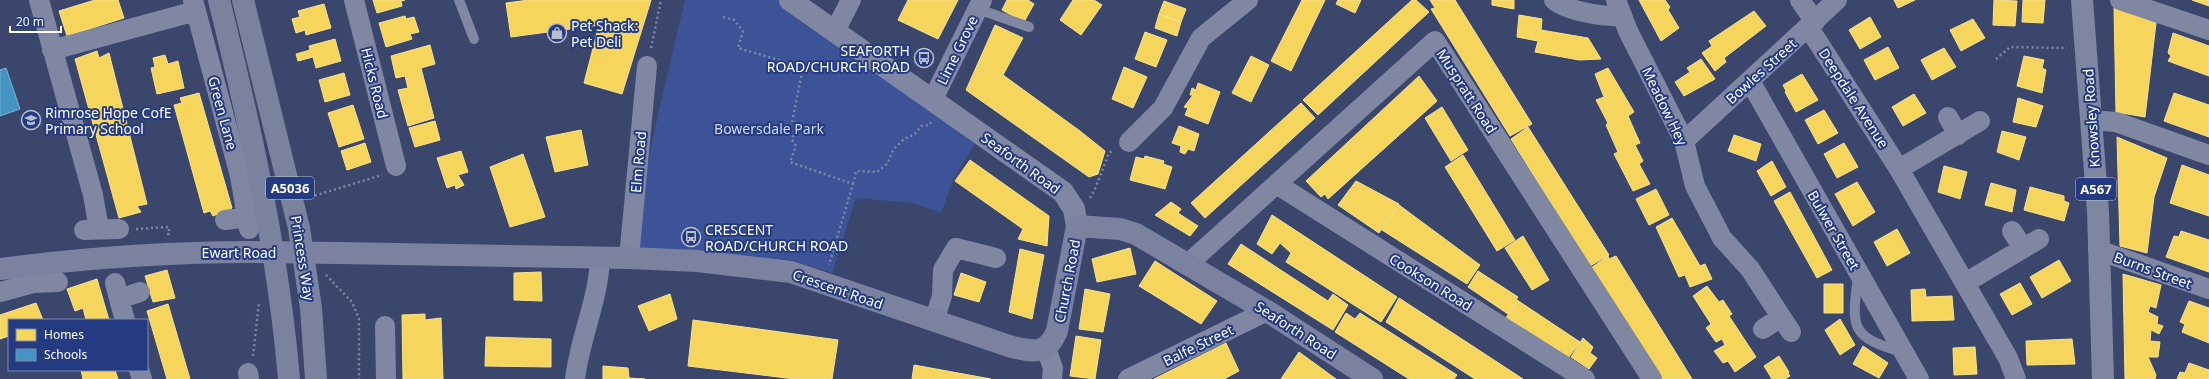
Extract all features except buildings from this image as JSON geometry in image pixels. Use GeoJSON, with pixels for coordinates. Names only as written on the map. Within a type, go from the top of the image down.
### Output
{"type":"FeatureCollection","features":[{"type":"Feature","properties":{"kind":"highway","name":"Princess Way"},"geometry":{"type":"LineString","coordinates":[[219,0],[269,222],[285,330],[289,379]]}},
{"type":"Feature","properties":{"kind":"highway","name":"Princess Way"},"geometry":{"type":"LineString","coordinates":[[243,0],[300,228],[311,308],[316,379]]}},
{"type":"Feature","properties":{"kind":"main road","name":"Knowsley Road"},"geometry":{"type":"LineString","coordinates":[[2082,0],[2098,212],[2103,379]]}},
{"type":"Feature","properties":{"kind":"main road","name":"Seaforth Road"},"geometry":{"type":"LineString","coordinates":[[1077,223],[1128,231],[1189,263],[1267,311],[1369,378]]}},
{"type":"Feature","properties":{"kind":"main road","name":"Church Road"},"geometry":{"type":"LineString","coordinates":[[1046,348],[1054,338],[1060,322],[1077,223]]}},
{"type":"Feature","properties":{"kind":"main road","name":"Ewart Road"},"geometry":{"type":"LineString","coordinates":[[0,269],[100,258],[189,252],[600,257]]}},
{"type":"Feature","properties":{"kind":"main road","name":"Crescent Road"},"geometry":{"type":"LineString","coordinates":[[600,257],[697,261],[791,272],[1012,347],[1032,351],[1046,348]]}},
{"type":"Feature","properties":{"kind":"street"},"geometry":{"type":"LineString","coordinates":[[39,0],[93,195],[92,230],[124,229]]}},
{"type":"Feature","properties":{"kind":"street","name":"Hicks Road"},"geometry":{"type":"LineString","coordinates":[[354,0],[396,166]]}},
{"type":"Feature","properties":{"kind":"street","name":"Seaforth Road"},"geometry":{"type":"LineString","coordinates":[[790,0],[1063,192],[1069,199],[1077,223]]}},
{"type":"Feature","properties":{"kind":"street"},"geometry":{"type":"LineString","coordinates":[[835,31],[851,0]]}},
{"type":"Feature","properties":{"kind":"street"},"geometry":{"type":"LineString","coordinates":[[1129,142],[1163,108],[1201,38],[1248,0]]}},
{"type":"Feature","properties":{"kind":"street","name":"Meadow Hey"},"geometry":{"type":"LineString","coordinates":[[1554,0],[1560,6],[1610,16],[1619,8],[1684,141],[1695,186],[1722,238],[1750,269],[1786,324],[1763,329]]}},
{"type":"Feature","properties":{"kind":"street","name":"Deepdale Avenue"},"geometry":{"type":"LineString","coordinates":[[1800,0],[1812,25],[1899,169],[2008,358],[2016,379]]}},
{"type":"Feature","properties":{"kind":"street","name":"Bowles Street"},"geometry":{"type":"LineString","coordinates":[[1684,141],[1838,0]]}},
{"type":"Feature","properties":{"kind":"street"},"geometry":{"type":"LineString","coordinates":[[2120,0],[2209,30]]}},
{"type":"Feature","properties":{"kind":"street","name":"Lime Grove"},"geometry":{"type":"LineString","coordinates":[[932,99],[980,4]]}},
{"type":"Feature","properties":{"kind":"street","name":"Green Lane"},"geometry":{"type":"LineString","coordinates":[[52,50],[195,5],[240,176],[248,223],[225,220]]}},
{"type":"Feature","properties":{"kind":"street","name":"Muspratt Road"},"geometry":{"type":"LineString","coordinates":[[1189,263],[1278,185],[1435,41],[1652,379]]}},
{"type":"Feature","properties":{"kind":"street","name":"Elm Road"},"geometry":{"type":"LineString","coordinates":[[629,258],[647,66]]}},
{"type":"Feature","properties":{"kind":"street","name":"Bulwer Street"},"geometry":{"type":"LineString","coordinates":[[1750,81],[1919,379]]}},
{"type":"Feature","properties":{"kind":"street"},"geometry":{"type":"LineString","coordinates":[[1948,117],[1958,135]]}},
{"type":"Feature","properties":{"kind":"street"},"geometry":{"type":"LineString","coordinates":[[2091,120],[2116,122],[2209,156]]}},
{"type":"Feature","properties":{"kind":"street"},"geometry":{"type":"LineString","coordinates":[[1899,169],[1980,121]]}},
{"type":"Feature","properties":{"kind":"street","name":"Cookson Road"},"geometry":{"type":"LineString","coordinates":[[1278,185],[1584,379]]}},
{"type":"Feature","properties":{"kind":"street"},"geometry":{"type":"LineString","coordinates":[[1965,283],[2031,244],[2012,231]]}},
{"type":"Feature","properties":{"kind":"street"},"geometry":{"type":"LineString","coordinates":[[934,321],[942,296],[943,270],[956,248],[996,258]]}},
{"type":"Feature","properties":{"kind":"street","name":"Burns Street"},"geometry":{"type":"LineString","coordinates":[[2098,250],[2209,289]]}},
{"type":"Feature","properties":{"kind":"street"},"geometry":{"type":"LineString","coordinates":[[575,379],[584,332],[599,283],[600,257]]}},
{"type":"Feature","properties":{"kind":"street"},"geometry":{"type":"LineString","coordinates":[[0,292],[33,283],[58,282]]}},
{"type":"Feature","properties":{"kind":"street"},"geometry":{"type":"LineString","coordinates":[[125,319],[117,291],[140,292]]}},
{"type":"Feature","properties":{"kind":"street","name":"Balfe Street"},"geometry":{"type":"LineString","coordinates":[[1128,379],[1267,311]]}},
{"type":"Feature","properties":{"kind":"street"},"geometry":{"type":"LineString","coordinates":[[385,326],[386,379]]}},
{"type":"Feature","properties":{"kind":"street"},"geometry":{"type":"LineString","coordinates":[[1046,348],[1053,368],[1052,379]]}},
{"type":"Feature","properties":{"kind":"lane"},"geometry":{"type":"LineString","coordinates":[[459,0],[474,39]]}},
{"type":"Feature","properties":{"kind":"lane"},"geometry":{"type":"LineString","coordinates":[[980,4],[1029,27]]}},
{"type":"Feature","properties":{"kind":"lane"},"geometry":{"type":"LineString","coordinates":[[1859,273],[1856,296],[1856,322],[1858,332],[1870,341],[1904,353]]}},
{"type":"Feature","properties":{"kind":"path"},"geometry":{"type":"LineString","coordinates":[[647,66],[661,0]]}},
{"type":"Feature","properties":{"kind":"path"},"geometry":{"type":"LineString","coordinates":[[723,17],[734,20],[743,31],[738,48],[803,67],[792,122],[797,123],[792,140],[796,146],[790,162],[853,184]]}},
{"type":"Feature","properties":{"kind":"path"},"geometry":{"type":"LineString","coordinates":[[1996,59],[2010,47],[2085,49]]}},
{"type":"Feature","properties":{"kind":"path"},"geometry":{"type":"LineString","coordinates":[[826,284],[828,266],[850,198],[856,171],[877,172],[888,163],[893,150],[904,139],[915,134],[921,126],[929,125],[931,122],[937,126]]}},
{"type":"Feature","properties":{"kind":"path"},"geometry":{"type":"LineString","coordinates":[[1077,223],[1095,189],[1109,153],[1129,142]]}},
{"type":"Feature","properties":{"kind":"path"},"geometry":{"type":"LineString","coordinates":[[307,198],[380,175],[396,166]]}},
{"type":"Feature","properties":{"kind":"path"},"geometry":{"type":"LineString","coordinates":[[124,229],[169,227],[169,234],[162,234]]}},
{"type":"Feature","properties":{"kind":"path"},"geometry":{"type":"LineString","coordinates":[[322,271],[352,302],[358,320],[359,379]]}},
{"type":"Feature","properties":{"kind":"path"},"geometry":{"type":"LineString","coordinates":[[248,376],[253,365],[259,300]]}},
{"type":"Feature","properties":{"kind":"green space","name":"Bowersdale Park"},"geometry":{"type":"Polygon","coordinates":[[[685,0],[778,0],[977,140],[954,178],[941,213],[913,203],[856,198],[832,273],[791,260],[635,248],[650,154],[685,0]]]}},
{"type":"Feature","properties":{"kind":"place","name":"Pet Shack: Pet Deli"},"geometry":{"type":"Point","coordinates":[557,33]}},
{"type":"Feature","properties":{"kind":"place","name":"SEAFORTH ROAD/CHURCH ROAD"},"geometry":{"type":"Point","coordinates":[924,58]}},
{"type":"Feature","properties":{"kind":"place","name":"Rimrose Hope CofE Primary School"},"geometry":{"type":"Point","coordinates":[31,120]}},
{"type":"Feature","properties":{"kind":"place","name":"CRESCENT ROAD/CHURCH ROAD"},"geometry":{"type":"Point","coordinates":[691,237]}}]}
